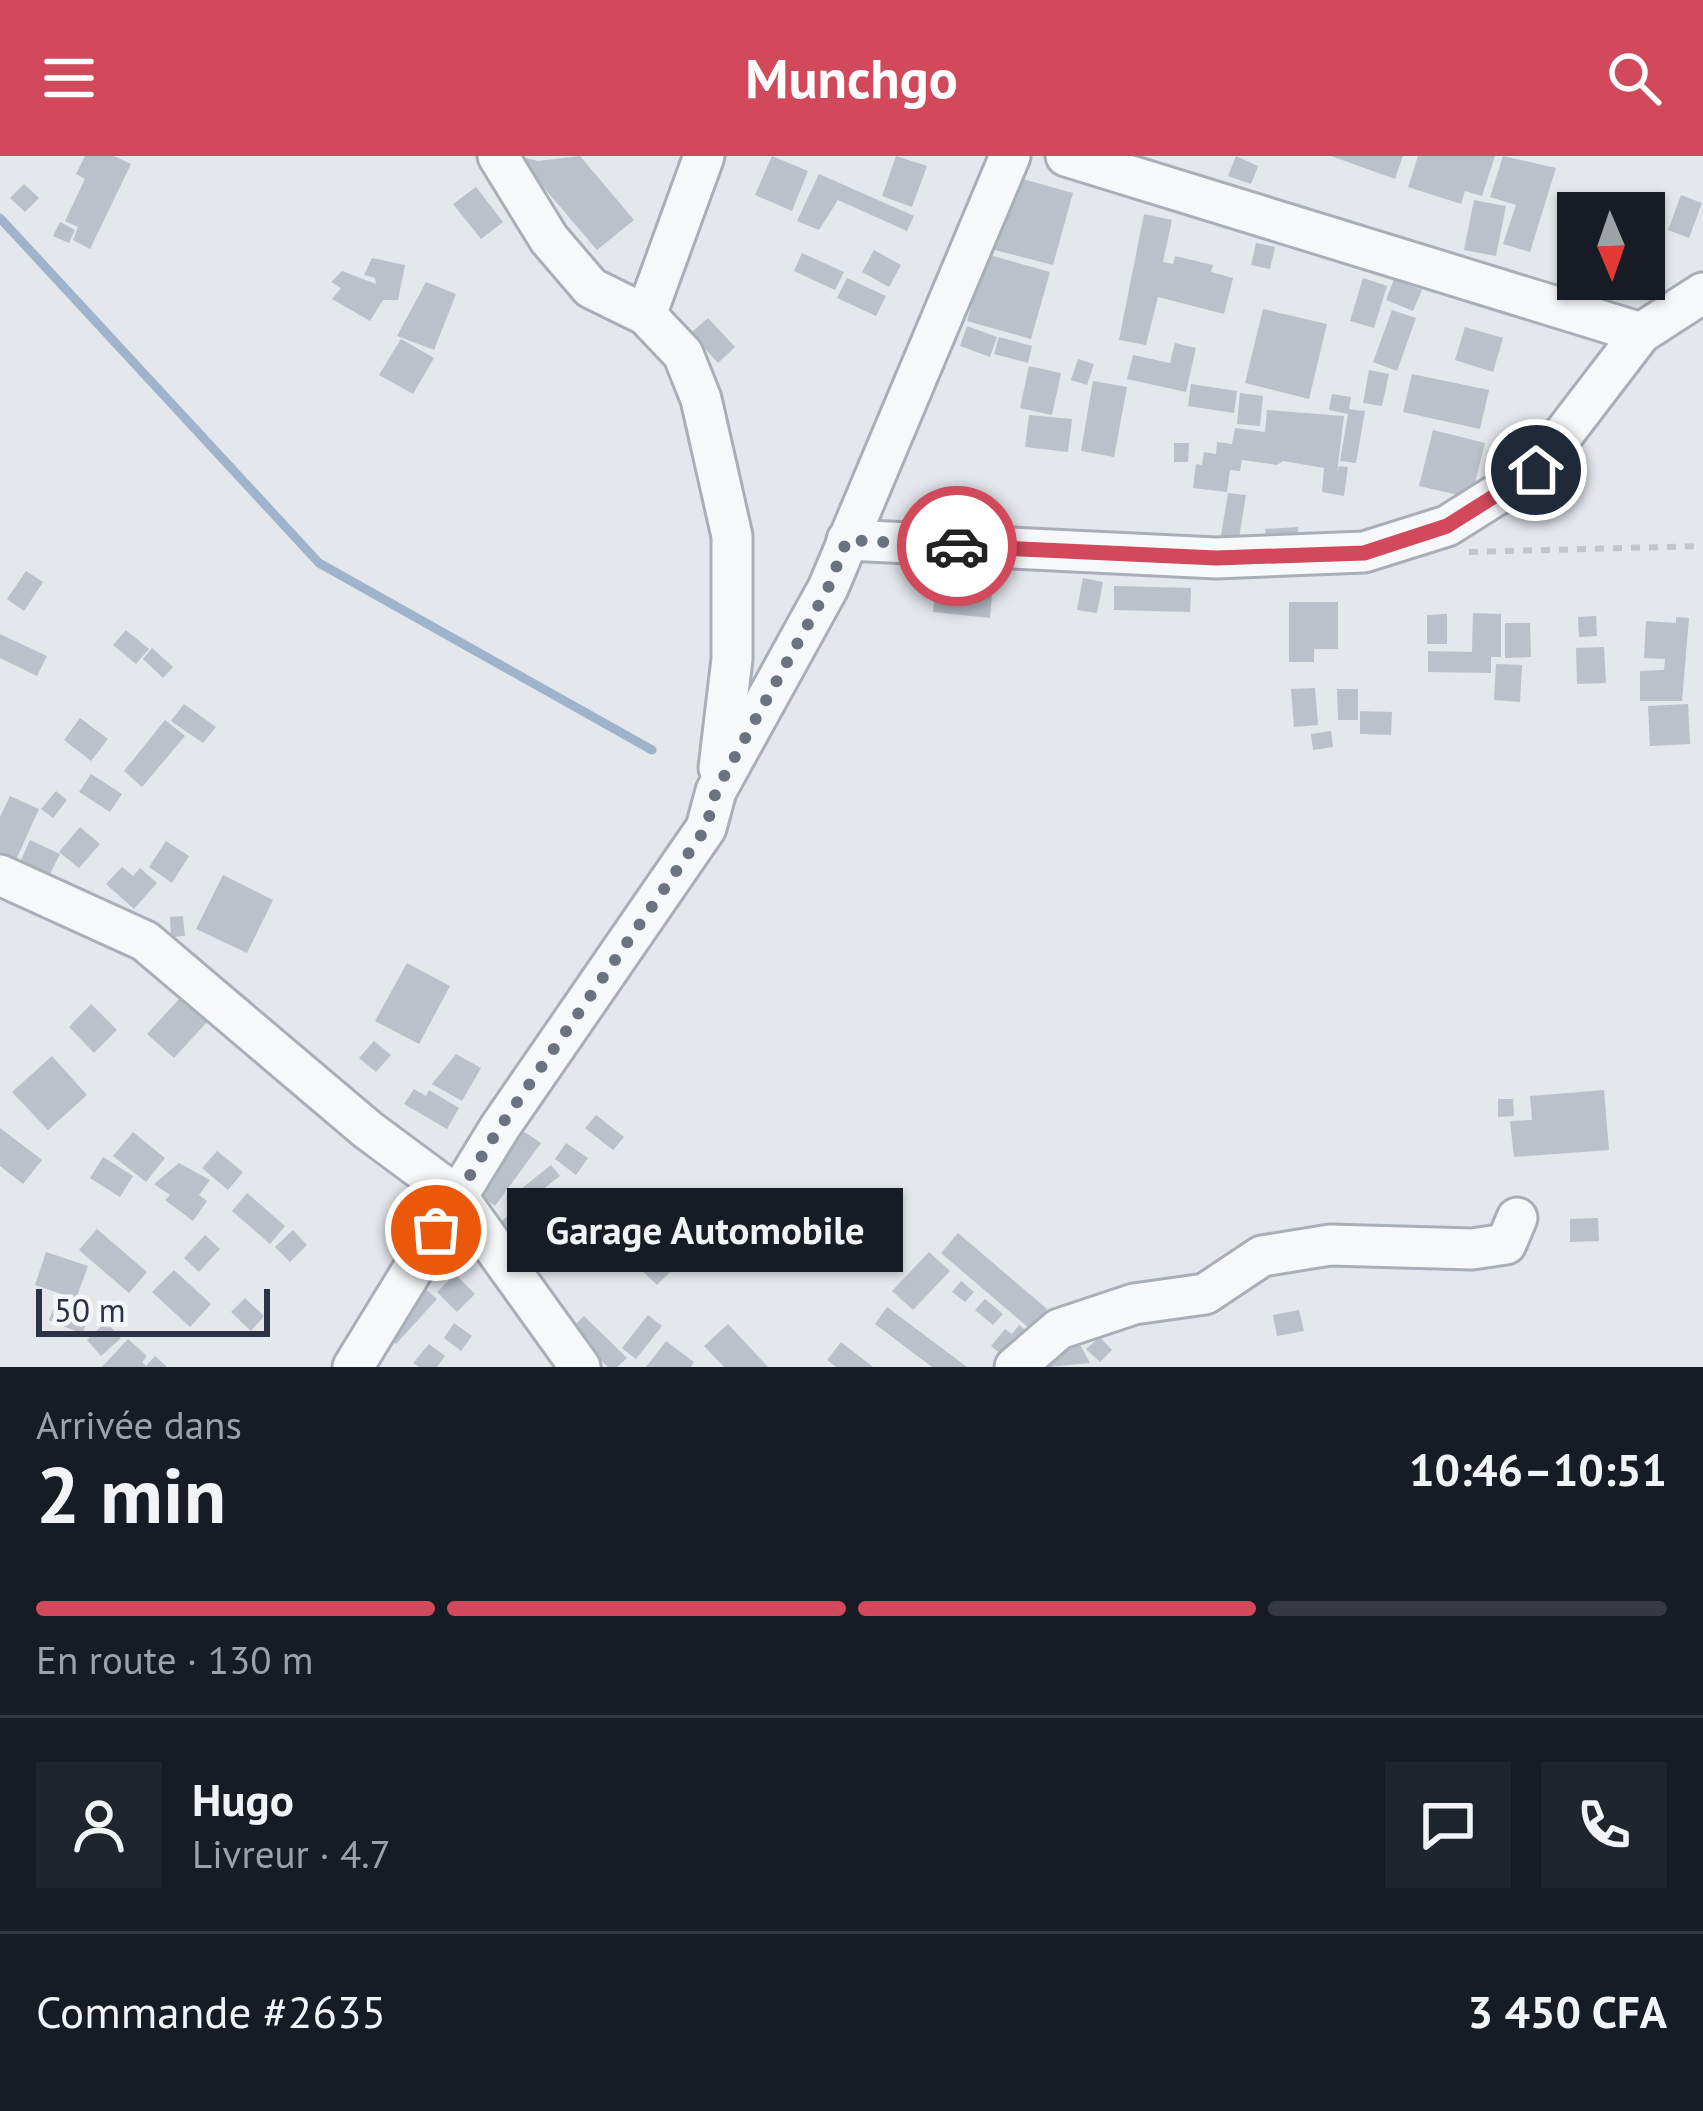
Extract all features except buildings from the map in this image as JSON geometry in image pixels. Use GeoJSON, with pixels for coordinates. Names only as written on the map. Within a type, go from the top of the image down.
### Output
{"type":"FeatureCollection","features":[{"type":"Feature","properties":{"kind":"street"},"geometry":{"type":"LineString","coordinates":[[353,1367],[457,1196],[706,828],[716,791],[732,659],[733,536],[700,399],[682,354],[646,315],[591,288],[549,239],[498,156]]}},
{"type":"Feature","properties":{"kind":"street"},"geometry":{"type":"LineString","coordinates":[[646,315],[704,156]]}},
{"type":"Feature","properties":{"kind":"street"},"geometry":{"type":"LineString","coordinates":[[716,791],[828,588],[1010,156]]}},
{"type":"Feature","properties":{"kind":"street"},"geometry":{"type":"LineString","coordinates":[[1066,156],[1641,333]]}},
{"type":"Feature","properties":{"kind":"street"},"geometry":{"type":"LineString","coordinates":[[847,540],[1216,558],[1364,553],[1447,526],[1536,470],[1641,333],[1703,293]]}},
{"type":"Feature","properties":{"kind":"street"},"geometry":{"type":"LineString","coordinates":[[0,874],[145,941],[368,1130],[457,1196],[580,1367]]}},
{"type":"Feature","properties":{"kind":"street"},"geometry":{"type":"LineString","coordinates":[[1016,1367],[1058,1329],[1134,1304],[1205,1294],[1262,1256],[1330,1245],[1472,1250],[1506,1244],[1517,1218]]}},
{"type":"Feature","properties":{"kind":"path"},"geometry":{"type":"LineString","coordinates":[[1451,552],[1703,546]]}},
{"type":"Feature","properties":{"kind":"waterway"},"geometry":{"type":"LineString","coordinates":[[0,218],[319,563],[652,750]]}},
{"type":"Feature","properties":{"kind":"way so far"},"geometry":{"type":"LineString","coordinates":[[436,1230],[500,1127],[634,939],[706,828],[716,791],[828,588],[847,540],[957,546]]}},
{"type":"Feature","properties":{"kind":"place","name":"Garage Automobile"},"geometry":{"type":"Point","coordinates":[436,1230]}},
{"type":"Feature","properties":{"kind":"route"},"geometry":{"type":"LineString","coordinates":[[957,546],[1216,558],[1364,553],[1447,526],[1536,470]]}}]}
